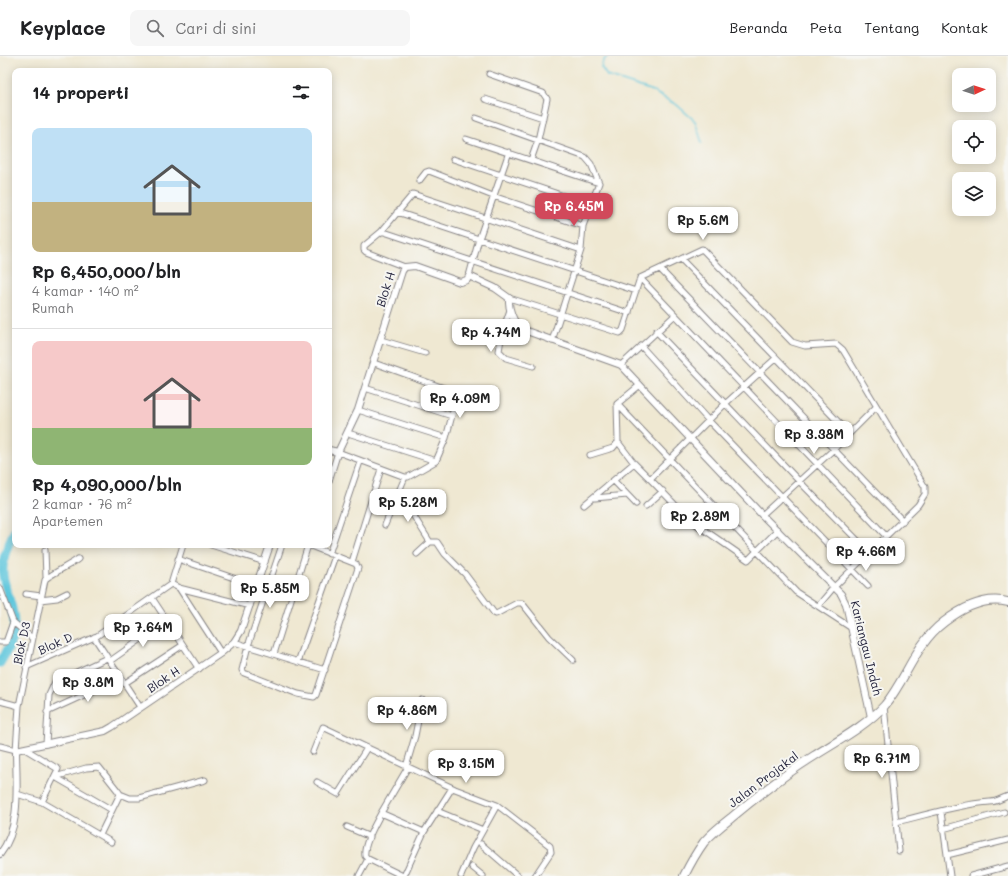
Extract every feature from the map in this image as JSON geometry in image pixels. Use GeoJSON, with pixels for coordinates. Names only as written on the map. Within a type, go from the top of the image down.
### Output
{"type":"FeatureCollection","features":[{"type":"Feature","properties":{"kind":"main road","name":"Jalan Projakal"},"geometry":{"type":"LineString","coordinates":[[684,876],[705,842],[747,804],[884,706],[895,691],[919,647],[943,622],[960,610],[976,604],[988,601],[1008,602]]}},
{"type":"Feature","properties":{"kind":"street"},"geometry":{"type":"LineString","coordinates":[[490,74],[543,93],[547,99],[538,140],[531,160]]}},
{"type":"Feature","properties":{"kind":"street"},"geometry":{"type":"LineString","coordinates":[[485,98],[543,118]]}},
{"type":"Feature","properties":{"kind":"street"},"geometry":{"type":"LineString","coordinates":[[476,118],[585,157],[591,164],[599,183],[583,226],[581,250],[552,341]]}},
{"type":"Feature","properties":{"kind":"street"},"geometry":{"type":"LineString","coordinates":[[466,139],[599,183]]}},
{"type":"Feature","properties":{"kind":"street"},"geometry":{"type":"LineString","coordinates":[[509,152],[486,217],[469,276],[495,288],[509,298],[620,333],[623,330],[640,278],[700,250],[704,250],[792,342],[805,346],[836,344],[842,350],[925,487],[925,494],[918,505],[834,587],[818,606]]}},
{"type":"Feature","properties":{"kind":"street"},"geometry":{"type":"LineString","coordinates":[[454,159],[500,176],[591,205]]}},
{"type":"Feature","properties":{"kind":"street"},"geometry":{"type":"LineString","coordinates":[[419,181],[426,172],[429,171],[493,196],[583,226]]}},
{"type":"Feature","properties":{"kind":"street"},"geometry":{"type":"LineString","coordinates":[[405,268],[364,250],[367,243],[381,232],[412,194],[486,217],[581,250]]}},
{"type":"Feature","properties":{"kind":"street"},"geometry":{"type":"LineString","coordinates":[[397,212],[636,291]]}},
{"type":"Feature","properties":{"kind":"street"},"geometry":{"type":"LineString","coordinates":[[381,232],[629,313]]}},
{"type":"Feature","properties":{"kind":"street"},"geometry":{"type":"LineString","coordinates":[[681,259],[849,433]]}},
{"type":"Feature","properties":{"kind":"street","name":"Blok H"},"geometry":{"type":"LineString","coordinates":[[338,452],[358,410],[366,388],[402,271],[410,265],[460,282],[467,280],[469,276]]}},
{"type":"Feature","properties":{"kind":"street"},"geometry":{"type":"LineString","coordinates":[[660,269],[902,521]]}},
{"type":"Feature","properties":{"kind":"street"},"geometry":{"type":"LineString","coordinates":[[640,278],[674,316],[743,386],[816,465],[886,536]]}},
{"type":"Feature","properties":{"kind":"street"},"geometry":{"type":"LineString","coordinates":[[509,298],[510,310],[517,326],[521,329],[621,365],[674,316]]}},
{"type":"Feature","properties":{"kind":"street"},"geometry":{"type":"LineString","coordinates":[[510,310],[502,333],[499,351],[506,358],[533,366]]}},
{"type":"Feature","properties":{"kind":"street"},"geometry":{"type":"LineString","coordinates":[[656,332],[798,481],[870,553]]}},
{"type":"Feature","properties":{"kind":"street"},"geometry":{"type":"LineString","coordinates":[[381,340],[425,352]]}},
{"type":"Feature","properties":{"kind":"street"},"geometry":{"type":"LineString","coordinates":[[641,346],[709,421],[783,496],[868,586]]}},
{"type":"Feature","properties":{"kind":"street"},"geometry":{"type":"LineString","coordinates":[[650,479],[669,458],[691,439],[743,386],[776,358]]}},
{"type":"Feature","properties":{"kind":"street"},"geometry":{"type":"LineString","coordinates":[[332,451],[405,477],[413,475],[436,461],[446,438],[458,396],[456,392],[374,363]]}},
{"type":"Feature","properties":{"kind":"street","name":"Kariangau Indah"},"geometry":{"type":"LineString","coordinates":[[621,365],[762,515],[841,594],[846,604],[872,716]]}},
{"type":"Feature","properties":{"kind":"street"},"geometry":{"type":"LineString","coordinates":[[617,404],[640,385]]}},
{"type":"Feature","properties":{"kind":"street"},"geometry":{"type":"LineString","coordinates":[[366,388],[452,416]]}},
{"type":"Feature","properties":{"kind":"street"},"geometry":{"type":"LineString","coordinates":[[617,404],[618,442],[634,463],[690,520],[748,560],[778,530]]}},
{"type":"Feature","properties":{"kind":"street"},"geometry":{"type":"LineString","coordinates":[[617,404],[796,592],[852,630]]}},
{"type":"Feature","properties":{"kind":"street"},"geometry":{"type":"LineString","coordinates":[[762,515],[833,450],[876,406]]}},
{"type":"Feature","properties":{"kind":"street"},"geometry":{"type":"LineString","coordinates":[[358,410],[446,438]]}},
{"type":"Feature","properties":{"kind":"street"},"geometry":{"type":"LineString","coordinates":[[348,432],[436,461]]}},
{"type":"Feature","properties":{"kind":"street"},"geometry":{"type":"LineString","coordinates":[[590,455],[613,448],[618,442]]}},
{"type":"Feature","properties":{"kind":"street"},"geometry":{"type":"LineString","coordinates":[[332,471],[338,452]]}},
{"type":"Feature","properties":{"kind":"street"},"geometry":{"type":"LineString","coordinates":[[332,545],[360,462]]}},
{"type":"Feature","properties":{"kind":"street"},"geometry":{"type":"LineString","coordinates":[[584,506],[634,463]]}},
{"type":"Feature","properties":{"kind":"street"},"geometry":{"type":"LineString","coordinates":[[352,562],[381,469]]}},
{"type":"Feature","properties":{"kind":"street"},"geometry":{"type":"LineString","coordinates":[[385,525],[405,477]]}},
{"type":"Feature","properties":{"kind":"street"},"geometry":{"type":"LineString","coordinates":[[614,481],[636,504]]}},
{"type":"Feature","properties":{"kind":"street"},"geometry":{"type":"LineString","coordinates":[[398,491],[430,542]]}},
{"type":"Feature","properties":{"kind":"street"},"geometry":{"type":"LineString","coordinates":[[646,506],[663,491]]}},
{"type":"Feature","properties":{"kind":"street"},"geometry":{"type":"LineString","coordinates":[[595,498],[627,495]]}},
{"type":"Feature","properties":{"kind":"street"},"geometry":{"type":"LineString","coordinates":[[417,554],[430,542],[437,542],[445,554],[465,574],[494,613],[496,614],[516,603],[522,603],[549,637],[573,660]]}},
{"type":"Feature","properties":{"kind":"street"},"geometry":{"type":"LineString","coordinates":[[182,548],[171,584],[179,588],[250,606]]}},
{"type":"Feature","properties":{"kind":"street"},"geometry":{"type":"LineString","coordinates":[[221,548],[265,562]]}},
{"type":"Feature","properties":{"kind":"street","name":"Blok H"},"geometry":{"type":"LineString","coordinates":[[16,750],[105,731],[221,653],[234,642],[241,631],[269,548]]}},
{"type":"Feature","properties":{"kind":"street"},"geometry":{"type":"LineString","coordinates":[[281,548],[241,667],[244,673],[298,694],[314,697],[325,670],[358,568],[356,564],[352,562],[315,548]]}},
{"type":"Feature","properties":{"kind":"street"},"geometry":{"type":"LineString","coordinates":[[274,654],[307,548]]}},
{"type":"Feature","properties":{"kind":"street"},"geometry":{"type":"LineString","coordinates":[[329,554],[331,548]]}},
{"type":"Feature","properties":{"kind":"street","name":"Blok D3"},"geometry":{"type":"LineString","coordinates":[[16,750],[19,706],[32,638],[46,577],[45,550]]}},
{"type":"Feature","properties":{"kind":"street"},"geometry":{"type":"LineString","coordinates":[[298,662],[335,556]]}},
{"type":"Feature","properties":{"kind":"street"},"geometry":{"type":"LineString","coordinates":[[46,577],[60,571],[78,559]]}},
{"type":"Feature","properties":{"kind":"street"},"geometry":{"type":"LineString","coordinates":[[178,559],[257,586]]}},
{"type":"Feature","properties":{"kind":"street","name":"Blok D"},"geometry":{"type":"LineString","coordinates":[[26,667],[94,637],[171,584]]}},
{"type":"Feature","properties":{"kind":"street"},"geometry":{"type":"LineString","coordinates":[[0,588],[13,623],[32,638]]}},
{"type":"Feature","properties":{"kind":"street"},"geometry":{"type":"LineString","coordinates":[[179,588],[221,653]]}},
{"type":"Feature","properties":{"kind":"street"},"geometry":{"type":"LineString","coordinates":[[26,594],[41,598],[57,598],[67,593]]}},
{"type":"Feature","properties":{"kind":"street"},"geometry":{"type":"LineString","coordinates":[[152,598],[198,669]]}},
{"type":"Feature","properties":{"kind":"street"},"geometry":{"type":"LineString","coordinates":[[46,744],[47,712],[51,688],[57,680],[108,659],[167,621]]}},
{"type":"Feature","properties":{"kind":"street"},"geometry":{"type":"LineString","coordinates":[[0,642],[6,642],[13,623]]}},
{"type":"Feature","properties":{"kind":"street"},"geometry":{"type":"LineString","coordinates":[[94,637],[140,707]]}},
{"type":"Feature","properties":{"kind":"street"},"geometry":{"type":"LineString","coordinates":[[234,642],[325,670]]}},
{"type":"Feature","properties":{"kind":"street"},"geometry":{"type":"LineString","coordinates":[[47,712],[123,681],[183,644]]}},
{"type":"Feature","properties":{"kind":"street"},"geometry":{"type":"LineString","coordinates":[[422,700],[407,767],[381,813],[364,854],[368,859],[403,876],[424,832],[452,788]]}},
{"type":"Feature","properties":{"kind":"street"},"geometry":{"type":"LineString","coordinates":[[0,701],[19,706]]}},
{"type":"Feature","properties":{"kind":"street"},"geometry":{"type":"LineString","coordinates":[[884,706],[899,851]]}},
{"type":"Feature","properties":{"kind":"street"},"geometry":{"type":"LineString","coordinates":[[313,752],[322,727],[452,788],[497,805],[550,846],[551,852],[534,876]]}},
{"type":"Feature","properties":{"kind":"street"},"geometry":{"type":"LineString","coordinates":[[0,746],[16,750],[17,794],[11,833],[7,845],[0,854]]}},
{"type":"Feature","properties":{"kind":"street"},"geometry":{"type":"LineString","coordinates":[[317,782],[338,794],[367,748]]}},
{"type":"Feature","properties":{"kind":"street"},"geometry":{"type":"LineString","coordinates":[[25,749],[57,767],[59,771],[42,802]]}},
{"type":"Feature","properties":{"kind":"street"},"geometry":{"type":"LineString","coordinates":[[55,777],[86,768],[99,767],[120,794],[130,798],[139,798],[205,780]]}},
{"type":"Feature","properties":{"kind":"street"},"geometry":{"type":"LineString","coordinates":[[55,777],[112,810]]}},
{"type":"Feature","properties":{"kind":"street"},"geometry":{"type":"LineString","coordinates":[[17,794],[42,802],[111,842]]}},
{"type":"Feature","properties":{"kind":"street"},"geometry":{"type":"LineString","coordinates":[[100,835],[120,794]]}},
{"type":"Feature","properties":{"kind":"street"},"geometry":{"type":"LineString","coordinates":[[896,822],[976,803],[991,802],[1008,796]]}},
{"type":"Feature","properties":{"kind":"street"},"geometry":{"type":"LineString","coordinates":[[461,876],[497,805]]}},
{"type":"Feature","properties":{"kind":"street"},"geometry":{"type":"LineString","coordinates":[[437,811],[483,830]]}},
{"type":"Feature","properties":{"kind":"street"},"geometry":{"type":"LineString","coordinates":[[941,812],[950,876]]}},
{"type":"Feature","properties":{"kind":"street"},"geometry":{"type":"LineString","coordinates":[[943,829],[1004,812]]}},
{"type":"Feature","properties":{"kind":"street"},"geometry":{"type":"LineString","coordinates":[[381,813],[424,832]]}},
{"type":"Feature","properties":{"kind":"street"},"geometry":{"type":"LineString","coordinates":[[347,827],[370,837]]}},
{"type":"Feature","properties":{"kind":"street"},"geometry":{"type":"LineString","coordinates":[[947,855],[1008,840]]}},
{"type":"Feature","properties":{"kind":"street"},"geometry":{"type":"LineString","coordinates":[[481,844],[518,876]]}},
{"type":"Feature","properties":{"kind":"street"},"geometry":{"type":"LineString","coordinates":[[359,876],[368,859]]}},
{"type":"Feature","properties":{"kind":"street"},"geometry":{"type":"LineString","coordinates":[[971,876],[1008,866]]}},
{"type":"Feature","properties":{"kind":"street"},"geometry":{"type":"LineString","coordinates":[[472,867],[482,876]]}},
{"type":"Feature","properties":{"kind":"waterway"},"geometry":{"type":"LineString","coordinates":[[608,56],[603,61],[601,67],[607,76],[650,90],[677,105],[695,121],[702,143]]}},
{"type":"Feature","properties":{"kind":"waterway"},"geometry":{"type":"LineString","coordinates":[[0,663],[9,647],[14,632],[14,616],[3,574],[3,562],[12,537]]}}]}
